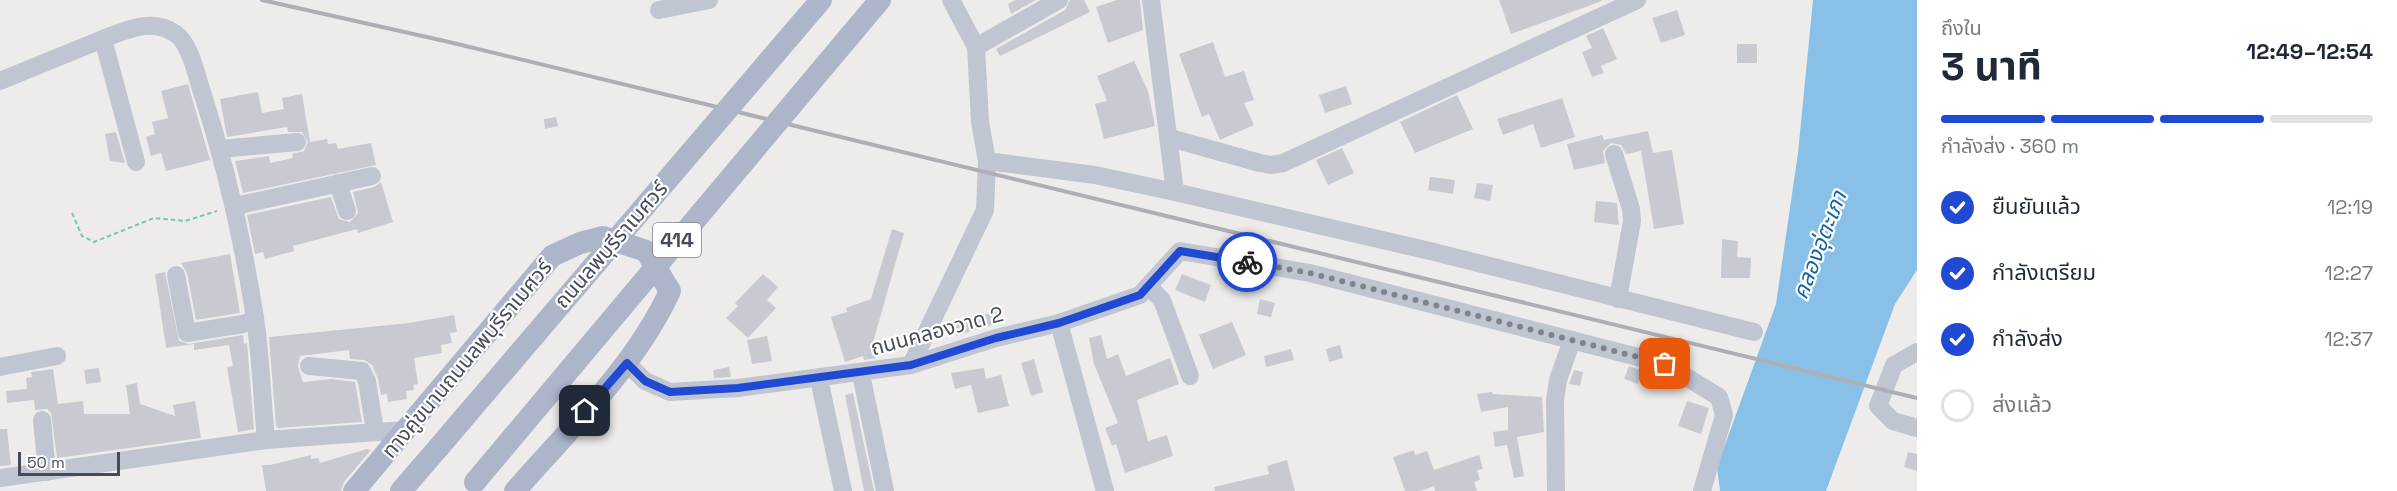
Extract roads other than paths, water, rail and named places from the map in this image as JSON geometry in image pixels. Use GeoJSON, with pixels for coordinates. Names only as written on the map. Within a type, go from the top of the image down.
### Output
{"type":"FeatureCollection","features":[{"type":"Feature","properties":{"kind":"main road","name":"ถนนลพบุรีราเมศวร์"},"geometry":{"type":"LineString","coordinates":[[401,491],[821,0]]}},
{"type":"Feature","properties":{"kind":"main road","name":"414"},"geometry":{"type":"LineString","coordinates":[[471,486],[880,0]]}},
{"type":"Feature","properties":{"kind":"main road","name":"ทางคู่ขนานถนนลพบุรีราเมศวร์"},"geometry":{"type":"LineString","coordinates":[[354,491],[552,256],[580,243],[603,237],[646,251],[670,291],[655,324],[627,363],[515,491]]}},
{"type":"Feature","properties":{"kind":"street"},"geometry":{"type":"LineString","coordinates":[[659,10],[709,0]]}},
{"type":"Feature","properties":{"kind":"street"},"geometry":{"type":"LineString","coordinates":[[911,365],[985,210],[987,161],[980,122],[976,47],[951,0]]}},
{"type":"Feature","properties":{"kind":"street"},"geometry":{"type":"LineString","coordinates":[[976,47],[1059,0]]}},
{"type":"Feature","properties":{"kind":"street"},"geometry":{"type":"LineString","coordinates":[[1151,0],[1175,192]]}},
{"type":"Feature","properties":{"kind":"street"},"geometry":{"type":"LineString","coordinates":[[1170,138],[1260,163],[1271,165],[1283,163],[1637,0]]}},
{"type":"Feature","properties":{"kind":"street"},"geometry":{"type":"LineString","coordinates":[[0,81],[142,25],[166,29],[179,36],[191,59],[220,149],[234,206],[255,319],[266,440]]}},
{"type":"Feature","properties":{"kind":"street"},"geometry":{"type":"LineString","coordinates":[[103,39],[136,162]]}},
{"type":"Feature","properties":{"kind":"street"},"geometry":{"type":"LineString","coordinates":[[220,149],[297,141]]}},
{"type":"Feature","properties":{"kind":"street"},"geometry":{"type":"LineString","coordinates":[[1614,153],[1631,209],[1632,221],[1618,300]]}},
{"type":"Feature","properties":{"kind":"street"},"geometry":{"type":"LineString","coordinates":[[987,161],[1095,175],[1175,192],[1430,251],[1618,300],[1754,332]]}},
{"type":"Feature","properties":{"kind":"street"},"geometry":{"type":"LineString","coordinates":[[234,206],[372,176]]}},
{"type":"Feature","properties":{"kind":"street"},"geometry":{"type":"LineString","coordinates":[[338,183],[347,211]]}},
{"type":"Feature","properties":{"kind":"street","name":"ถนนคลองวาด 2"},"geometry":{"type":"LineString","coordinates":[[627,363],[645,381],[670,392],[738,388],[819,379],[911,365],[996,338],[1059,323],[1140,295],[1180,251],[1310,273],[1572,340]]}},
{"type":"Feature","properties":{"kind":"street"},"geometry":{"type":"LineString","coordinates":[[176,275],[187,333],[243,324],[255,319]]}},
{"type":"Feature","properties":{"kind":"street"},"geometry":{"type":"LineString","coordinates":[[1148,286],[1162,300],[1190,376]]}},
{"type":"Feature","properties":{"kind":"street"},"geometry":{"type":"LineString","coordinates":[[1059,323],[1105,491]]}},
{"type":"Feature","properties":{"kind":"street"},"geometry":{"type":"LineString","coordinates":[[1556,491],[1555,400],[1558,380],[1572,340],[1665,364],[1719,397],[1724,415],[1702,491]]}},
{"type":"Feature","properties":{"kind":"street"},"geometry":{"type":"LineString","coordinates":[[1917,352],[1894,365],[1878,406],[1893,421],[1917,428]]}},
{"type":"Feature","properties":{"kind":"street"},"geometry":{"type":"LineString","coordinates":[[0,367],[57,356]]}},
{"type":"Feature","properties":{"kind":"street"},"geometry":{"type":"LineString","coordinates":[[309,366],[362,370],[367,381],[375,431]]}},
{"type":"Feature","properties":{"kind":"street"},"geometry":{"type":"LineString","coordinates":[[861,374],[885,491]]}},
{"type":"Feature","properties":{"kind":"street"},"geometry":{"type":"LineString","coordinates":[[819,379],[843,491]]}},
{"type":"Feature","properties":{"kind":"street"},"geometry":{"type":"LineString","coordinates":[[42,420],[47,472]]}},
{"type":"Feature","properties":{"kind":"street"},"geometry":{"type":"LineString","coordinates":[[0,478],[266,440],[406,430]]}},
{"type":"Feature","properties":{"kind":"water","name":"คลองอุ่ตะเภา"},"geometry":{"type":"Polygon","coordinates":[[[1813,0],[1917,0],[1917,270],[1895,304],[1826,491],[1720,491],[1717,467],[1776,304],[1798,153],[1813,0]]]}},
{"type":"Feature","properties":{"kind":"railway"},"geometry":{"type":"LineString","coordinates":[[262,0],[449,42],[1917,398]]}}]}
